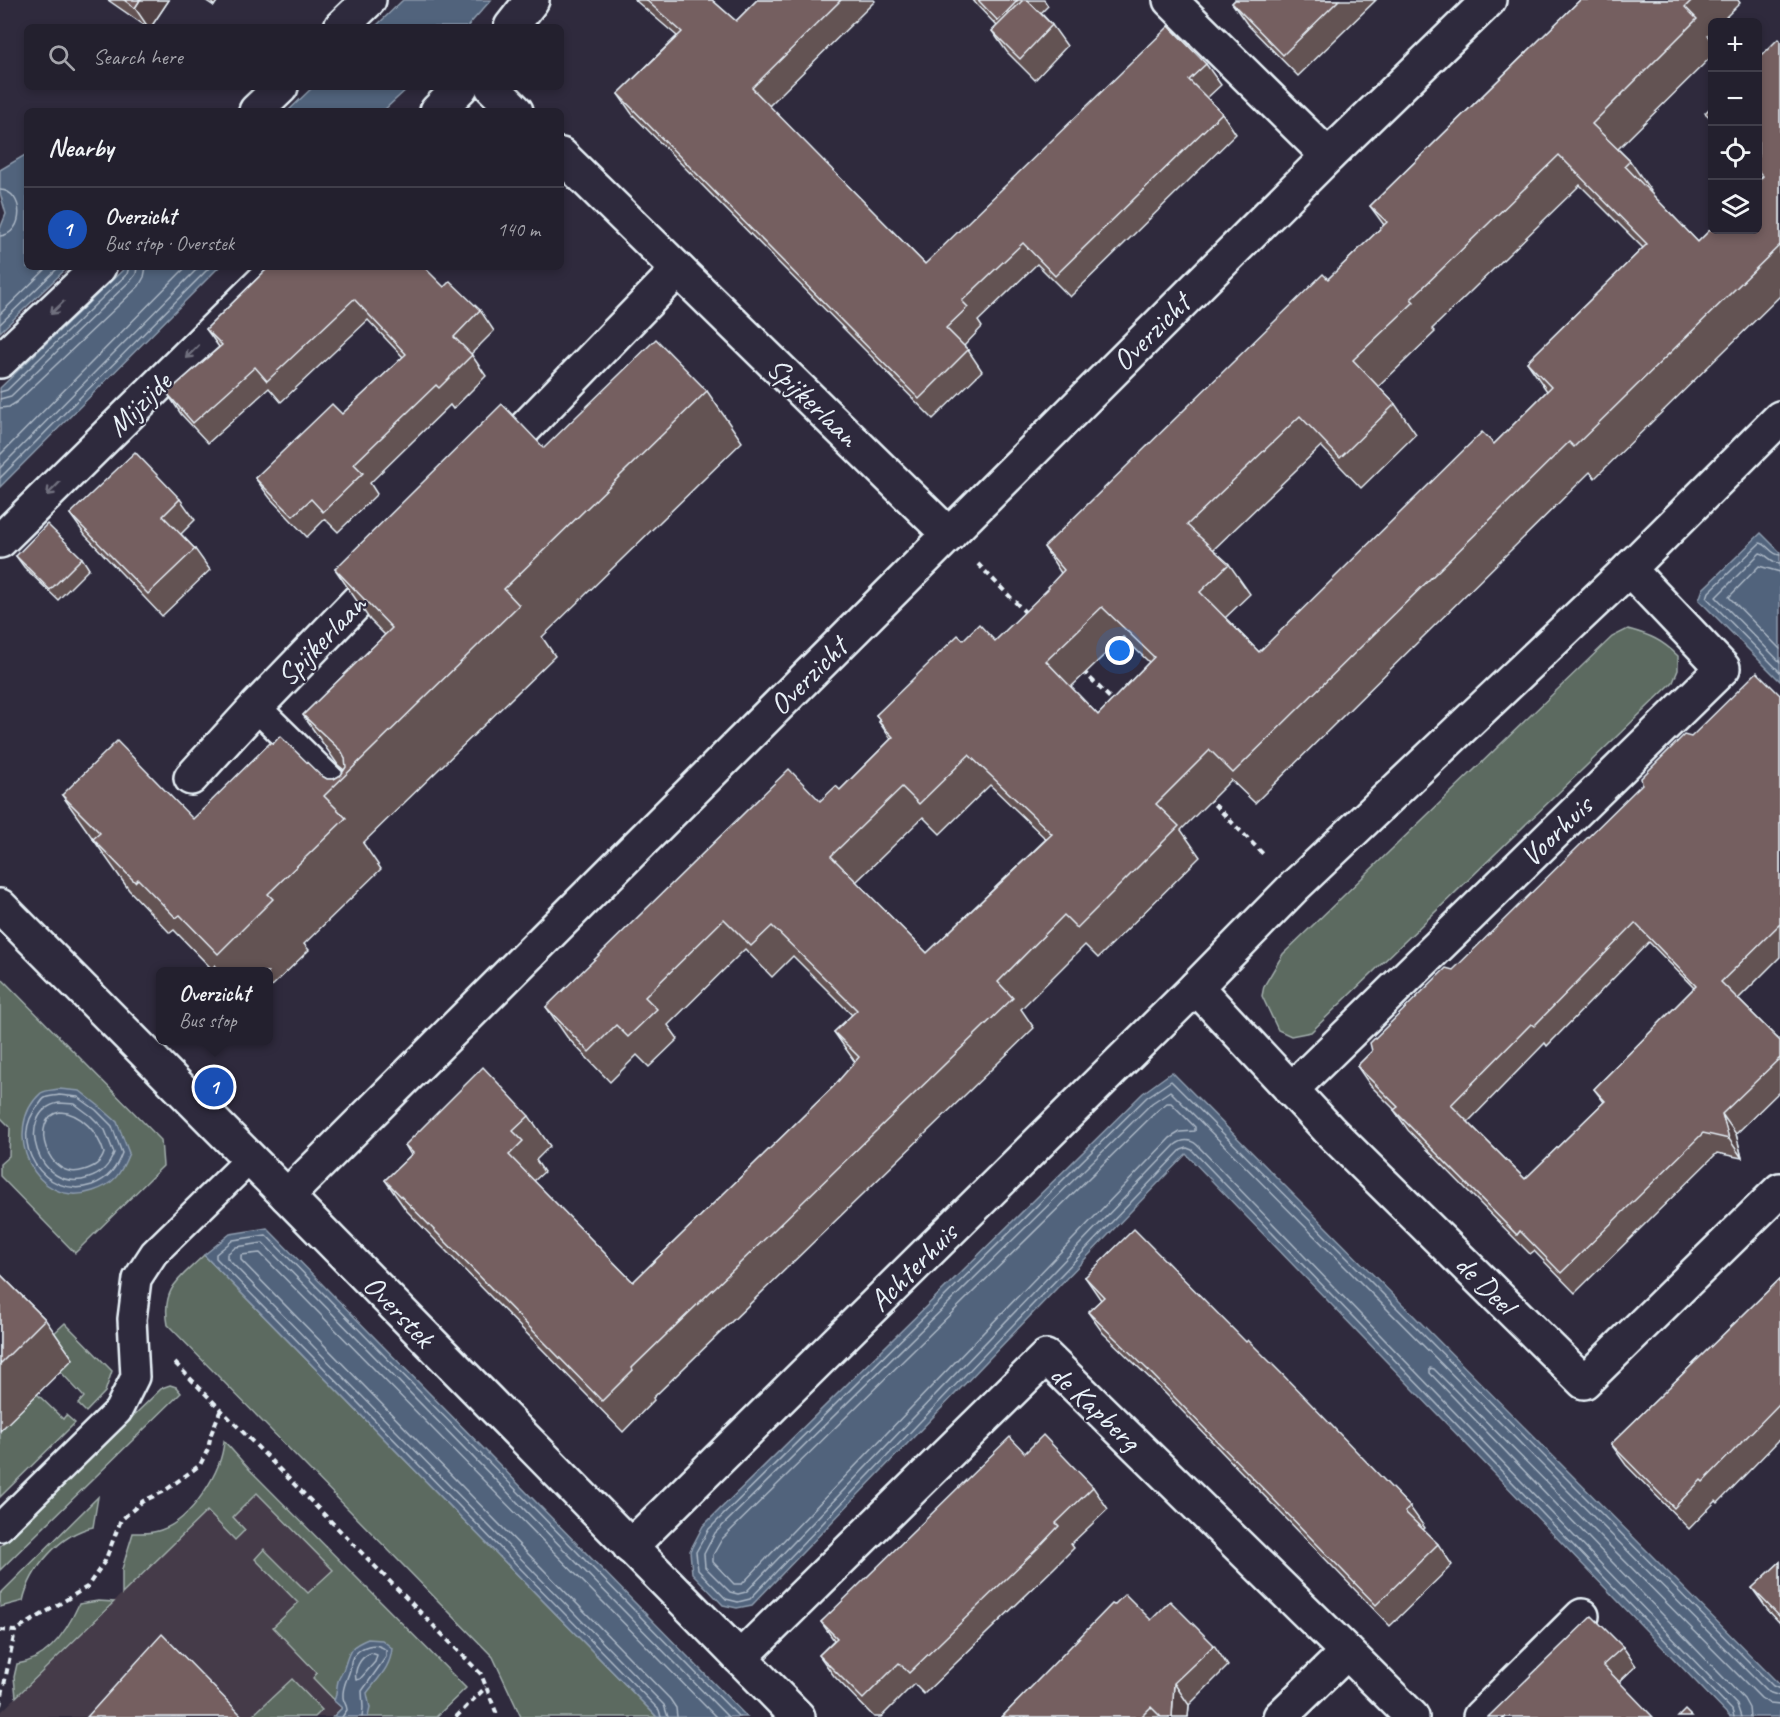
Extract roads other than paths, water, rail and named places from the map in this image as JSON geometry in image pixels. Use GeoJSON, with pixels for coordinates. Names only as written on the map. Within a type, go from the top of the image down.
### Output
{"type":"FeatureCollection","features":[{"type":"Feature","properties":{"kind":"street"},"geometry":{"type":"LineString","coordinates":[[344,24],[369,0]]}},
{"type":"Feature","properties":{"kind":"street"},"geometry":{"type":"LineString","coordinates":[[513,24],[532,0]]}},
{"type":"Feature","properties":{"kind":"street"},"geometry":{"type":"LineString","coordinates":[[1170,0],[1328,156]]}},
{"type":"Feature","properties":{"kind":"street","name":"Overzicht"},"geometry":{"type":"LineString","coordinates":[[287,1196],[1328,156],[1489,0]]}},
{"type":"Feature","properties":{"kind":"street"},"geometry":{"type":"LineString","coordinates":[[259,108],[278,90]]}},
{"type":"Feature","properties":{"kind":"street"},"geometry":{"type":"LineString","coordinates":[[439,108],[458,90]]}},
{"type":"Feature","properties":{"kind":"street"},"geometry":{"type":"LineString","coordinates":[[495,90],[513,108]]}},
{"type":"Feature","properties":{"kind":"street","name":"Spijkerlaan"},"geometry":{"type":"LineString","coordinates":[[564,158],[949,535]]}},
{"type":"Feature","properties":{"kind":"street"},"geometry":{"type":"LineString","coordinates":[[0,361],[96,270]]}},
{"type":"Feature","properties":{"kind":"street","name":"Mijzijde"},"geometry":{"type":"LineString","coordinates":[[0,541],[275,270]]}},
{"type":"Feature","properties":{"kind":"street"},"geometry":{"type":"LineString","coordinates":[[471,484],[678,270]]}},
{"type":"Feature","properties":{"kind":"street"},"geometry":{"type":"LineString","coordinates":[[1196,987],[1295,886],[1629,569],[1780,418]]}},
{"type":"Feature","properties":{"kind":"street","name":"Spijkerlaan"},"geometry":{"type":"LineString","coordinates":[[191,778],[413,544]]}},
{"type":"Feature","properties":{"kind":"street","name":"Voorhuis"},"geometry":{"type":"LineString","coordinates":[[1291,1090],[1723,668],[1629,569]]}},
{"type":"Feature","properties":{"kind":"street","name":"Overstek"},"geometry":{"type":"LineString","coordinates":[[0,906],[798,1717]]}},
{"type":"Feature","properties":{"kind":"street","name":"de Deel"},"geometry":{"type":"LineString","coordinates":[[1196,987],[1329,1130],[1584,1382],[1780,1191]]}},
{"type":"Feature","properties":{"kind":"street","name":"Achterhuis"},"geometry":{"type":"LineString","coordinates":[[630,1547],[1196,987]]}},
{"type":"Feature","properties":{"kind":"street","name":"de Kapberg"},"geometry":{"type":"LineString","coordinates":[[740,1658],[1046,1357],[1412,1717]]}},
{"type":"Feature","properties":{"kind":"street"},"geometry":{"type":"LineString","coordinates":[[1480,1717],[1582,1616]]}},
{"type":"Feature","properties":{"kind":"street"},"geometry":{"type":"LineString","coordinates":[[1280,1717],[1347,1652]]}},
{"type":"Feature","properties":{"kind":"lane"},"geometry":{"type":"LineString","coordinates":[[256,707],[366,814]]}},
{"type":"Feature","properties":{"kind":"lane"},"geometry":{"type":"LineString","coordinates":[[0,1527],[118,1411],[135,1377],[132,1319],[137,1279],[154,1253],[250,1159]]}},
{"type":"Feature","properties":{"kind":"water"},"geometry":{"type":"Polygon","coordinates":[[[403,0],[491,0],[470,24],[378,24],[403,0]]]}},
{"type":"Feature","properties":{"kind":"water"},"geometry":{"type":"Polygon","coordinates":[[[310,90],[406,90],[386,108],[291,108],[310,90]]]}},
{"type":"Feature","properties":{"kind":"water"},"geometry":{"type":"Polygon","coordinates":[[[24,156],[24,270],[65,270],[0,332],[0,229],[6,214],[0,193],[0,170],[24,156]]]}},
{"type":"Feature","properties":{"kind":"water"},"geometry":{"type":"Polygon","coordinates":[[[123,270],[216,270],[0,487],[0,388],[123,270]]]}},
{"type":"Feature","properties":{"kind":"water"},"geometry":{"type":"Polygon","coordinates":[[[1761,533],[1780,552],[1780,681],[1699,600],[1703,589],[1761,533]]]}},
{"type":"Feature","properties":{"kind":"water"},"geometry":{"type":"Polygon","coordinates":[[[1172,1072],[1780,1685],[1780,1717],[1730,1717],[1186,1154],[752,1605],[737,1608],[723,1605],[692,1573],[690,1551],[703,1526],[1143,1093],[1172,1072]]]}},
{"type":"Feature","properties":{"kind":"water"},"geometry":{"type":"Polygon","coordinates":[[[59,1089],[80,1091],[117,1122],[129,1153],[116,1177],[101,1188],[72,1194],[54,1189],[40,1178],[30,1163],[24,1145],[24,1126],[29,1108],[41,1093],[59,1089]]]}},
{"type":"Feature","properties":{"kind":"water"},"geometry":{"type":"Polygon","coordinates":[[[267,1228],[747,1717],[657,1717],[204,1255],[230,1234],[267,1228]]]}},
{"type":"Feature","properties":{"kind":"water"},"geometry":{"type":"Polygon","coordinates":[[[368,1639],[382,1640],[392,1648],[387,1667],[367,1693],[370,1708],[368,1717],[333,1717],[342,1708],[334,1701],[338,1681],[349,1653],[357,1644],[368,1639]]]}},
{"type":"Feature","properties":{"kind":"place","name":"Overzicht"},"geometry":{"type":"Point","coordinates":[214,1087]}}]}
